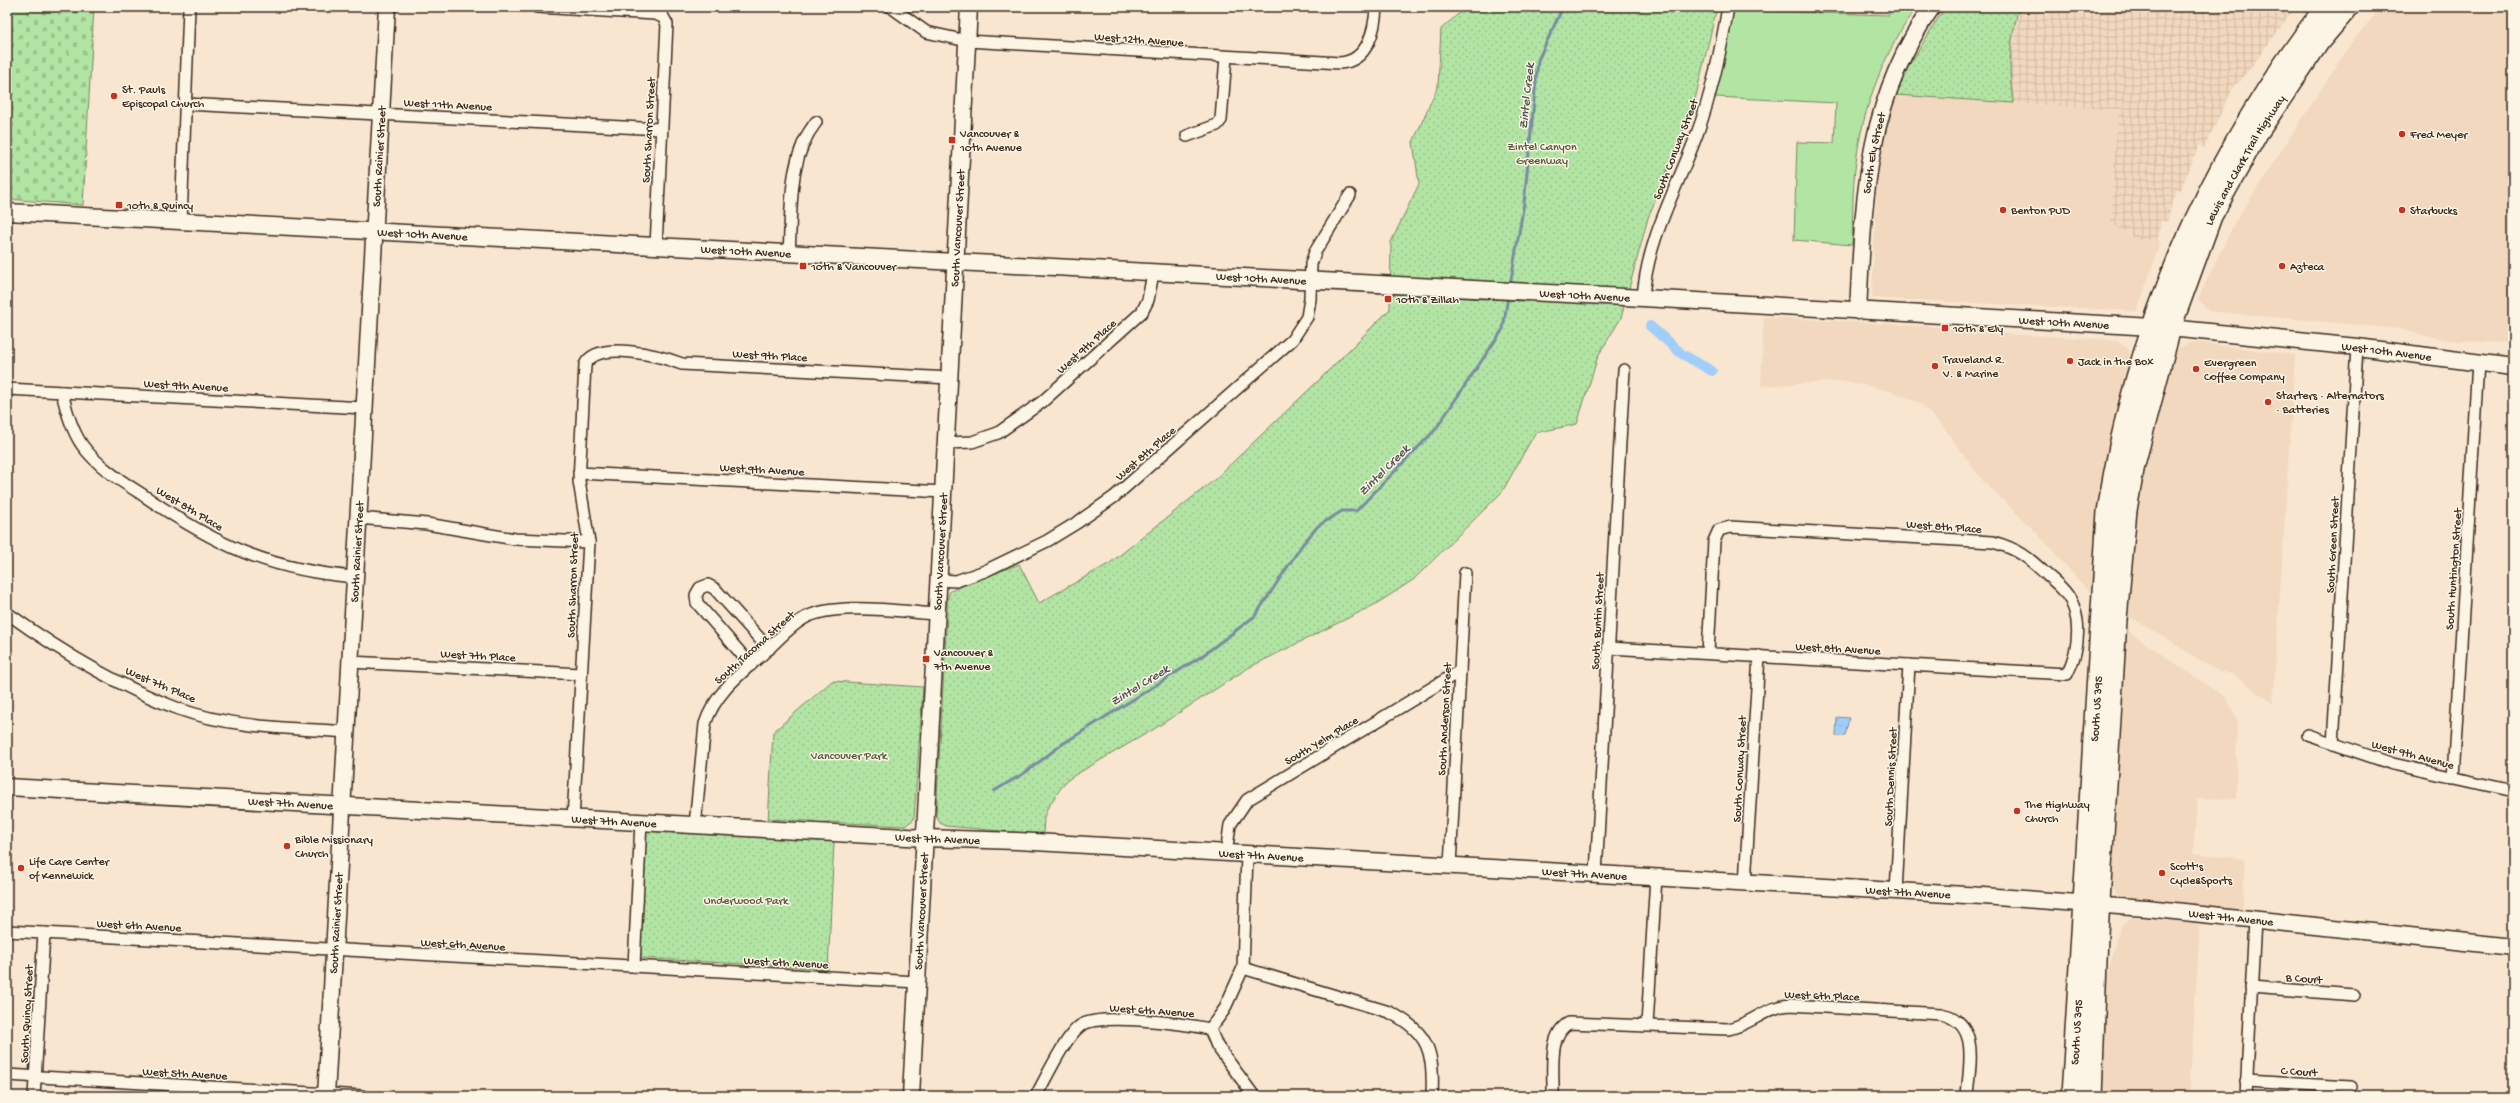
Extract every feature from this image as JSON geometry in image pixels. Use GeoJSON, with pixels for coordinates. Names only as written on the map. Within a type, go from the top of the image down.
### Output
{"type":"FeatureCollection","features":[{"type":"Feature","properties":{"kind":"highway","name":"Lewis and Clark Trail Highway"},"geometry":{"type":"LineString","coordinates":[[2161,328],[2192,226],[2234,142],[2272,80],[2326,7]]}},
{"type":"Feature","properties":{"kind":"highway","name":"Lewis and Clark Trail Highway"},"geometry":{"type":"LineString","coordinates":[[2161,328],[2211,216],[2257,133],[2319,41],[2348,7]]}},
{"type":"Feature","properties":{"kind":"highway","name":"South US 395"},"geometry":{"type":"LineString","coordinates":[[2072,1096],[2091,904],[2126,510],[2161,328]]}},
{"type":"Feature","properties":{"kind":"highway","name":"South US 395"},"geometry":{"type":"LineString","coordinates":[[2091,904],[2091,1096]]}},
{"type":"Feature","properties":{"kind":"street"},"geometry":{"type":"LineString","coordinates":[[181,221],[189,7]]}},
{"type":"Feature","properties":{"kind":"street","name":"South Rainier Street"},"geometry":{"type":"LineString","coordinates":[[326,1095],[387,7]]}},
{"type":"Feature","properties":{"kind":"street","name":"South Sharron Street"},"geometry":{"type":"LineString","coordinates":[[537,7],[655,14],[663,17],[667,24],[656,246]]}},
{"type":"Feature","properties":{"kind":"street","name":"West 12th Avenue"},"geometry":{"type":"LineString","coordinates":[[891,7],[926,32],[967,41],[1348,63],[1365,48],[1375,27],[1376,7]]}},
{"type":"Feature","properties":{"kind":"street","name":"South Vancouver Street"},"geometry":{"type":"LineString","coordinates":[[911,1096],[940,580],[969,7]]}},
{"type":"Feature","properties":{"kind":"street","name":"South Conway Street"},"geometry":{"type":"LineString","coordinates":[[1643,298],[1645,274],[1652,245],[1697,135],[1708,102],[1728,7]]}},
{"type":"Feature","properties":{"kind":"street","name":"South Ely Street"},"geometry":{"type":"LineString","coordinates":[[1858,310],[1867,185],[1874,140],[1892,79],[1906,49],[1932,7]]}},
{"type":"Feature","properties":{"kind":"street"},"geometry":{"type":"LineString","coordinates":[[1187,136],[1217,125],[1221,120],[1226,57]]}},
{"type":"Feature","properties":{"kind":"street","name":"West 11th Avenue"},"geometry":{"type":"LineString","coordinates":[[186,104],[661,129]]}},
{"type":"Feature","properties":{"kind":"street"},"geometry":{"type":"LineString","coordinates":[[789,253],[792,195],[798,151],[806,134],[816,122]]}},
{"type":"Feature","properties":{"kind":"street","name":"West 8th Place"},"geometry":{"type":"LineString","coordinates":[[940,580],[962,580],[1020,556],[1047,541],[1114,497],[1292,340],[1307,317],[1311,281],[1311,264],[1315,252],[1350,194]]}},
{"type":"Feature","properties":{"kind":"street","name":"West 10th Avenue"},"geometry":{"type":"LineString","coordinates":[[7,212],[1643,298],[2161,328],[2358,347],[2513,366]]}},
{"type":"Feature","properties":{"kind":"street","name":"West 9th Place"},"geometry":{"type":"LineString","coordinates":[[947,443],[962,443],[984,439],[998,433],[1042,402],[1142,312],[1148,300],[1153,273]]}},
{"type":"Feature","properties":{"kind":"street","name":"South Green Street"},"geometry":{"type":"LineString","coordinates":[[2333,744],[2358,347]]}},
{"type":"Feature","properties":{"kind":"street","name":"West 9th Place"},"geometry":{"type":"LineString","coordinates":[[591,355],[603,351],[650,354],[682,364],[950,378]]}},
{"type":"Feature","properties":{"kind":"street","name":"South Sharron Street"},"geometry":{"type":"LineString","coordinates":[[573,819],[589,542],[579,472],[585,365],[591,355]]}},
{"type":"Feature","properties":{"kind":"street","name":"South Huntington Street"},"geometry":{"type":"LineString","coordinates":[[2453,778],[2478,362]]}},
{"type":"Feature","properties":{"kind":"street","name":"South Buntin Street"},"geometry":{"type":"LineString","coordinates":[[1596,874],[1624,370]]}},
{"type":"Feature","properties":{"kind":"street","name":"West 9th Avenue"},"geometry":{"type":"LineString","coordinates":[[7,389],[364,408]]}},
{"type":"Feature","properties":{"kind":"street","name":"West 8th Place"},"geometry":{"type":"LineString","coordinates":[[62,392],[72,426],[92,458],[171,515],[198,531],[264,561],[308,571],[355,577]]}},
{"type":"Feature","properties":{"kind":"street","name":"West 9th Avenue"},"geometry":{"type":"LineString","coordinates":[[579,472],[944,492]]}},
{"type":"Feature","properties":{"kind":"street"},"geometry":{"type":"LineString","coordinates":[[358,518],[427,524],[515,539],[589,542]]}},
{"type":"Feature","properties":{"kind":"street","name":"West 8th Place"},"geometry":{"type":"LineString","coordinates":[[1708,653],[1714,541],[1719,530],[1730,527],[1972,540],[2009,547],[2030,559],[2064,592],[2076,613],[2077,630],[2075,650],[2067,674]]}},
{"type":"Feature","properties":{"kind":"street","name":"South Anderson Street"},"geometry":{"type":"LineString","coordinates":[[1450,866],[1465,572]]}},
{"type":"Feature","properties":{"kind":"street"},"geometry":{"type":"LineString","coordinates":[[751,665],[697,603],[696,595],[700,588],[708,586],[715,589],[769,650]]}},
{"type":"Feature","properties":{"kind":"street","name":"South Tacoma Street"},"geometry":{"type":"LineString","coordinates":[[695,825],[705,724],[709,711],[726,687],[803,619],[823,612],[851,609],[938,614]]}},
{"type":"Feature","properties":{"kind":"street","name":"West 7th Place"},"geometry":{"type":"LineString","coordinates":[[7,613],[92,668],[180,709],[246,723],[346,732]]}},
{"type":"Feature","properties":{"kind":"street","name":"West 8th Avenue"},"geometry":{"type":"LineString","coordinates":[[1609,648],[2067,674]]}},
{"type":"Feature","properties":{"kind":"street","name":"South Conway Street"},"geometry":{"type":"LineString","coordinates":[[1745,883],[1759,656]]}},
{"type":"Feature","properties":{"kind":"street","name":"West 7th Place"},"geometry":{"type":"LineString","coordinates":[[350,662],[581,674]]}},
{"type":"Feature","properties":{"kind":"street","name":"South Dennis Street"},"geometry":{"type":"LineString","coordinates":[[1896,891],[1909,665]]}},
{"type":"Feature","properties":{"kind":"street","name":"South Yelm Place"},"geometry":{"type":"LineString","coordinates":[[1226,854],[1230,825],[1247,800],[1460,671]]}},
{"type":"Feature","properties":{"kind":"street","name":"West 9th Avenue"},"geometry":{"type":"LineString","coordinates":[[2308,735],[2393,764],[2513,791]]}},
{"type":"Feature","properties":{"kind":"street","name":"West 7th Avenue"},"geometry":{"type":"LineString","coordinates":[[7,787],[925,838],[1017,841],[1896,891],[2091,904],[2255,919],[2513,947]]}},
{"type":"Feature","properties":{"kind":"street"},"geometry":{"type":"LineString","coordinates":[[634,966],[641,822]]}},
{"type":"Feature","properties":{"kind":"street"},"geometry":{"type":"LineString","coordinates":[[1247,855],[1243,968],[1224,1010],[1210,1029],[1217,1046],[1254,1096]]}},
{"type":"Feature","properties":{"kind":"street"},"geometry":{"type":"LineString","coordinates":[[1647,1025],[1656,877]]}},
{"type":"Feature","properties":{"kind":"street"},"geometry":{"type":"LineString","coordinates":[[2246,1096],[2255,919]]}},
{"type":"Feature","properties":{"kind":"street","name":"West 6th Avenue"},"geometry":{"type":"LineString","coordinates":[[7,931],[917,982]]}},
{"type":"Feature","properties":{"kind":"street","name":"South Quincy Street"},"geometry":{"type":"LineString","coordinates":[[34,1096],[44,933]]}},
{"type":"Feature","properties":{"kind":"street"},"geometry":{"type":"LineString","coordinates":[[1243,968],[1389,1012],[1403,1019],[1420,1032],[1433,1058],[1432,1096]]}},
{"type":"Feature","properties":{"kind":"street","name":"B Court"},"geometry":{"type":"LineString","coordinates":[[2251,987],[2354,995]]}},
{"type":"Feature","properties":{"kind":"street","name":"West 6th Place"},"geometry":{"type":"LineString","coordinates":[[1553,1096],[1555,1040],[1562,1027],[1577,1022],[1728,1030],[1744,1025],[1770,1008],[1791,1005],[1948,1015],[1961,1023],[1970,1042],[1967,1096]]}},
{"type":"Feature","properties":{"kind":"street","name":"West 6th Avenue"},"geometry":{"type":"LineString","coordinates":[[1036,1096],[1070,1037],[1080,1026],[1091,1021],[1114,1019],[1210,1029]]}},
{"type":"Feature","properties":{"kind":"street","name":"West 5th Avenue"},"geometry":{"type":"LineString","coordinates":[[7,1076],[362,1096]]}},
{"type":"Feature","properties":{"kind":"street","name":"C Court"},"geometry":{"type":"LineString","coordinates":[[2246,1081],[2351,1087]]}},
{"type":"Feature","properties":{"kind":"shaded area"},"geometry":{"type":"Polygon","coordinates":[[[1945,7],[2296,7],[2239,83],[2235,84],[2204,148],[2199,145],[2180,192],[2177,189],[2167,222],[2161,220],[2158,240],[2133,240],[2132,236],[2110,223],[2118,110],[1896,95],[1907,69],[1945,7]]]}},
{"type":"Feature","properties":{"kind":"shaded area"},"geometry":{"type":"Polygon","coordinates":[[[2382,7],[2513,7],[2513,343],[2458,341],[2426,336],[2401,329],[2209,311],[2198,299],[2235,222],[2354,39],[2382,7]]]}},
{"type":"Feature","properties":{"kind":"shaded area"},"geometry":{"type":"Polygon","coordinates":[[[1896,95],[2118,110],[2110,223],[2133,237],[2133,240],[2158,240],[2160,244],[2137,311],[1872,298],[1877,167],[1883,137],[1896,95]]]}},
{"type":"Feature","properties":{"kind":"shaded area"},"geometry":{"type":"Polygon","coordinates":[[[1764,317],[1957,328],[1982,333],[2115,340],[2128,349],[2133,361],[2094,597],[2036,532],[1983,481],[1942,425],[1920,403],[1891,391],[1845,381],[1761,386],[1764,317]]]}},
{"type":"Feature","properties":{"kind":"shaded area"},"geometry":{"type":"Polygon","coordinates":[[[2193,342],[2295,355],[2273,703],[2232,674],[2218,671],[2123,612],[2135,495],[2172,357],[2180,347],[2193,342]]]}},
{"type":"Feature","properties":{"kind":"shaded area"},"geometry":{"type":"Polygon","coordinates":[[[2122,627],[2226,698],[2237,717],[2236,799],[2197,798],[2193,853],[2246,859],[2242,908],[2131,899],[2119,895],[2111,886],[2108,873],[2122,627]]]}},
{"type":"Feature","properties":{"kind":"shaded area"},"geometry":{"type":"Polygon","coordinates":[[[2132,918],[2200,923],[2189,1096],[2099,1096],[2105,985],[2120,927],[2132,918]]]}},
{"type":"Feature","properties":{"kind":"green space"},"geometry":{"type":"Polygon","coordinates":[[[7,7],[94,7],[83,205],[7,199],[7,7]]]}},
{"type":"Feature","properties":{"kind":"green space","name":"Zintel Canyon Greenway"},"geometry":{"type":"Polygon","coordinates":[[[1466,7],[1717,7],[1693,108],[1648,218],[1621,318],[1598,356],[1577,424],[1535,433],[1502,492],[1413,580],[1376,604],[1248,668],[1154,729],[1065,782],[1048,807],[1044,817],[1043,835],[946,826],[940,823],[936,816],[948,596],[950,591],[1019,564],[1039,603],[1110,563],[1213,481],[1317,382],[1390,309],[1391,242],[1419,184],[1413,142],[1438,86],[1441,29],[1466,7]]]}},
{"type":"Feature","properties":{"kind":"green space"},"geometry":{"type":"Polygon","coordinates":[[[1890,7],[1917,7],[1905,24],[1885,61],[1864,122],[1859,142],[1855,172],[1852,245],[1794,240],[1797,142],[1834,143],[1836,103],[1715,97],[1734,10],[1889,15],[1890,7]]]}},
{"type":"Feature","properties":{"kind":"green space"},"geometry":{"type":"Polygon","coordinates":[[[1945,7],[2019,7],[2013,31],[2010,55],[2014,103],[1896,95],[1907,69],[1945,7]]]}},
{"type":"Feature","properties":{"kind":"green space","name":"Vancouver Park"},"geometry":{"type":"Polygon","coordinates":[[[832,681],[923,687],[914,819],[905,826],[769,819],[768,822],[773,732],[832,681]]]}},
{"type":"Feature","properties":{"kind":"green space","name":"Underwood Park"},"geometry":{"type":"Polygon","coordinates":[[[643,831],[834,841],[828,971],[814,968],[638,958],[643,831]]]}},
{"type":"Feature","properties":{"kind":"water"},"geometry":{"type":"Polygon","coordinates":[[[1837,717],[1849,718],[1845,736],[1836,736],[1837,717]]]}},
{"type":"Feature","properties":{"kind":"waterway","name":"Zintel Creek"},"geometry":{"type":"LineString","coordinates":[[1510,286],[1524,203],[1538,60],[1563,7]]}},
{"type":"Feature","properties":{"kind":"waterway","name":"Zintel Creek"},"geometry":{"type":"LineString","coordinates":[[994,791],[1026,772],[1061,745],[1202,656],[1255,616],[1302,545],[1318,526],[1342,511],[1356,511],[1435,430],[1503,329],[1508,296]]}},
{"type":"Feature","properties":{"kind":"waterway"},"geometry":{"type":"LineString","coordinates":[[1650,326],[1682,354],[1712,371]]}},
{"type":"Feature","properties":{"kind":"place","name":"St. Pauls Episcopal Church"},"geometry":{"type":"Point","coordinates":[114,96]}},
{"type":"Feature","properties":{"kind":"place","name":"Fred Meyer"},"geometry":{"type":"Point","coordinates":[2402,134]}},
{"type":"Feature","properties":{"kind":"place","name":"Vancouver & 10th Avenue"},"geometry":{"type":"Point","coordinates":[952,140]}},
{"type":"Feature","properties":{"kind":"place","name":"10th & Quincy"},"geometry":{"type":"Point","coordinates":[119,205]}},
{"type":"Feature","properties":{"kind":"place","name":"Benton PUD"},"geometry":{"type":"Point","coordinates":[2003,210]}},
{"type":"Feature","properties":{"kind":"place","name":"Starbucks"},"geometry":{"type":"Point","coordinates":[2402,210]}},
{"type":"Feature","properties":{"kind":"place","name":"10th & Vancouver"},"geometry":{"type":"Point","coordinates":[803,266]}},
{"type":"Feature","properties":{"kind":"place","name":"Azteca"},"geometry":{"type":"Point","coordinates":[2282,266]}},
{"type":"Feature","properties":{"kind":"place","name":"10th & Zillah"},"geometry":{"type":"Point","coordinates":[1388,299]}},
{"type":"Feature","properties":{"kind":"place","name":"10th & Ely"},"geometry":{"type":"Point","coordinates":[1945,328]}},
{"type":"Feature","properties":{"kind":"place","name":"Jack in the Box"},"geometry":{"type":"Point","coordinates":[2070,361]}},
{"type":"Feature","properties":{"kind":"place","name":"Traveland R. V. & Marine"},"geometry":{"type":"Point","coordinates":[1935,366]}},
{"type":"Feature","properties":{"kind":"place","name":"Evergreen Coffee Company"},"geometry":{"type":"Point","coordinates":[2196,369]}},
{"type":"Feature","properties":{"kind":"place","name":"Starters · Alternators · Batteries"},"geometry":{"type":"Point","coordinates":[2268,402]}},
{"type":"Feature","properties":{"kind":"place","name":"Vancouver & 7th Avenue"},"geometry":{"type":"Point","coordinates":[926,659]}},
{"type":"Feature","properties":{"kind":"place","name":"The Highway Church"},"geometry":{"type":"Point","coordinates":[2017,811]}},
{"type":"Feature","properties":{"kind":"place","name":"Bible Missionary Church"},"geometry":{"type":"Point","coordinates":[287,846]}},
{"type":"Feature","properties":{"kind":"place","name":"Life Care Center of Kennewick"},"geometry":{"type":"Point","coordinates":[21,868]}},
{"type":"Feature","properties":{"kind":"place","name":"Scott's Cycle&Sports"},"geometry":{"type":"Point","coordinates":[2162,873]}}]}
